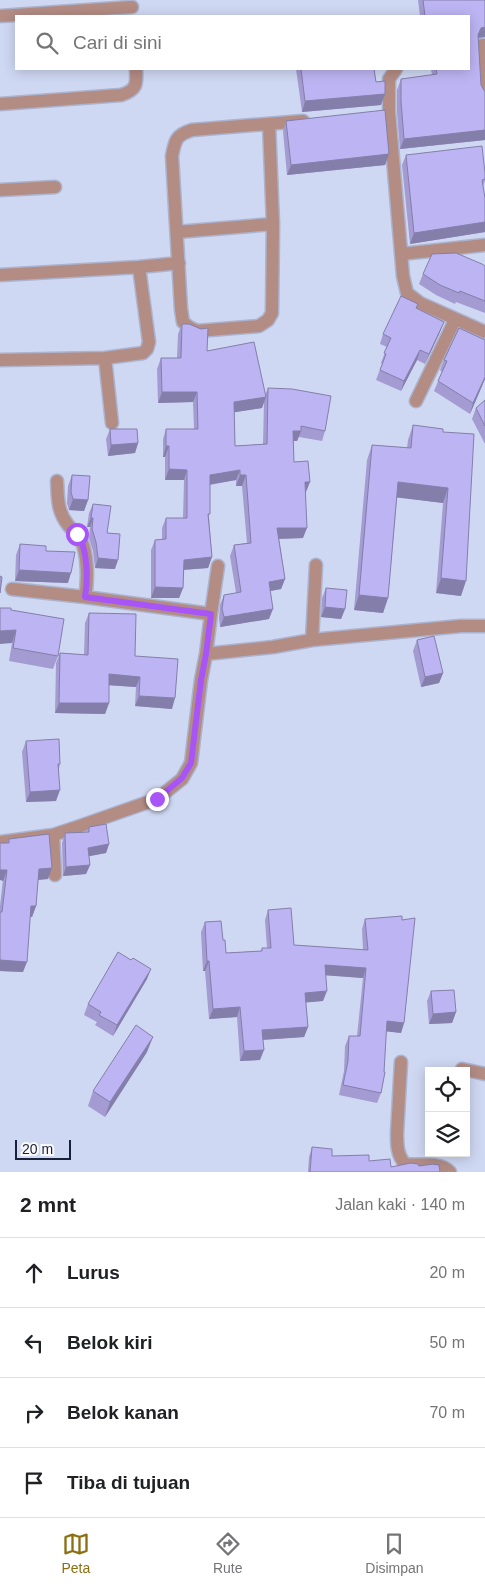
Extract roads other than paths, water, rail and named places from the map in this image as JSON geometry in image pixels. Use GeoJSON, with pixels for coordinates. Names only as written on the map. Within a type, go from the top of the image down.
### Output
{"type":"FeatureCollection","features":[{"type":"Feature","properties":{"kind":"street"},"geometry":{"type":"LineString","coordinates":[[16,15],[132,8]]}},
{"type":"Feature","properties":{"kind":"street"},"geometry":{"type":"LineString","coordinates":[[0,16],[15,15]]}},
{"type":"Feature","properties":{"kind":"street"},"geometry":{"type":"LineString","coordinates":[[470,47],[484,45],[485,95]]}},
{"type":"Feature","properties":{"kind":"street"},"geometry":{"type":"LineString","coordinates":[[0,104],[121,95],[133,88],[137,82],[136,70]]}},
{"type":"Feature","properties":{"kind":"street"},"geometry":{"type":"LineString","coordinates":[[395,70],[389,80],[384,113],[397,158],[401,254],[407,293],[420,304],[485,332]]}},
{"type":"Feature","properties":{"kind":"street"},"geometry":{"type":"LineString","coordinates":[[269,124],[273,224],[272,313],[268,320],[259,326],[197,330],[183,322],[181,309],[172,156],[177,138],[183,133],[192,130],[315,119]]}},
{"type":"Feature","properties":{"kind":"street"},"geometry":{"type":"LineString","coordinates":[[0,190],[55,187]]}},
{"type":"Feature","properties":{"kind":"street"},"geometry":{"type":"LineString","coordinates":[[177,232],[273,224]]}},
{"type":"Feature","properties":{"kind":"street"},"geometry":{"type":"LineString","coordinates":[[401,254],[485,245]]}},
{"type":"Feature","properties":{"kind":"street"},"geometry":{"type":"LineString","coordinates":[[0,275],[179,263]]}},
{"type":"Feature","properties":{"kind":"street"},"geometry":{"type":"LineString","coordinates":[[0,360],[105,358],[143,353],[150,342],[139,267]]}},
{"type":"Feature","properties":{"kind":"street"},"geometry":{"type":"LineString","coordinates":[[416,401],[455,320]]}},
{"type":"Feature","properties":{"kind":"street"},"geometry":{"type":"LineString","coordinates":[[105,358],[112,423]]}},
{"type":"Feature","properties":{"kind":"street"},"geometry":{"type":"LineString","coordinates":[[57,481],[57,504],[68,525],[80,539],[85,554],[88,581],[85,597]]}},
{"type":"Feature","properties":{"kind":"street"},"geometry":{"type":"LineString","coordinates":[[0,842],[52,836],[157,799],[182,778],[191,763],[218,566]]}},
{"type":"Feature","properties":{"kind":"street"},"geometry":{"type":"LineString","coordinates":[[312,640],[316,566]]}},
{"type":"Feature","properties":{"kind":"street"},"geometry":{"type":"LineString","coordinates":[[12,589],[211,614]]}},
{"type":"Feature","properties":{"kind":"street"},"geometry":{"type":"LineString","coordinates":[[206,654],[273,647],[312,640],[461,626],[483,626]]}},
{"type":"Feature","properties":{"kind":"street"},"geometry":{"type":"LineString","coordinates":[[52,836],[55,875]]}},
{"type":"Feature","properties":{"kind":"street"},"geometry":{"type":"LineString","coordinates":[[401,1062],[396,1133],[400,1158],[405,1164],[446,1167],[450,1172]]}},
{"type":"Feature","properties":{"kind":"street"},"geometry":{"type":"LineString","coordinates":[[470,1071],[485,1074]]}}]}
